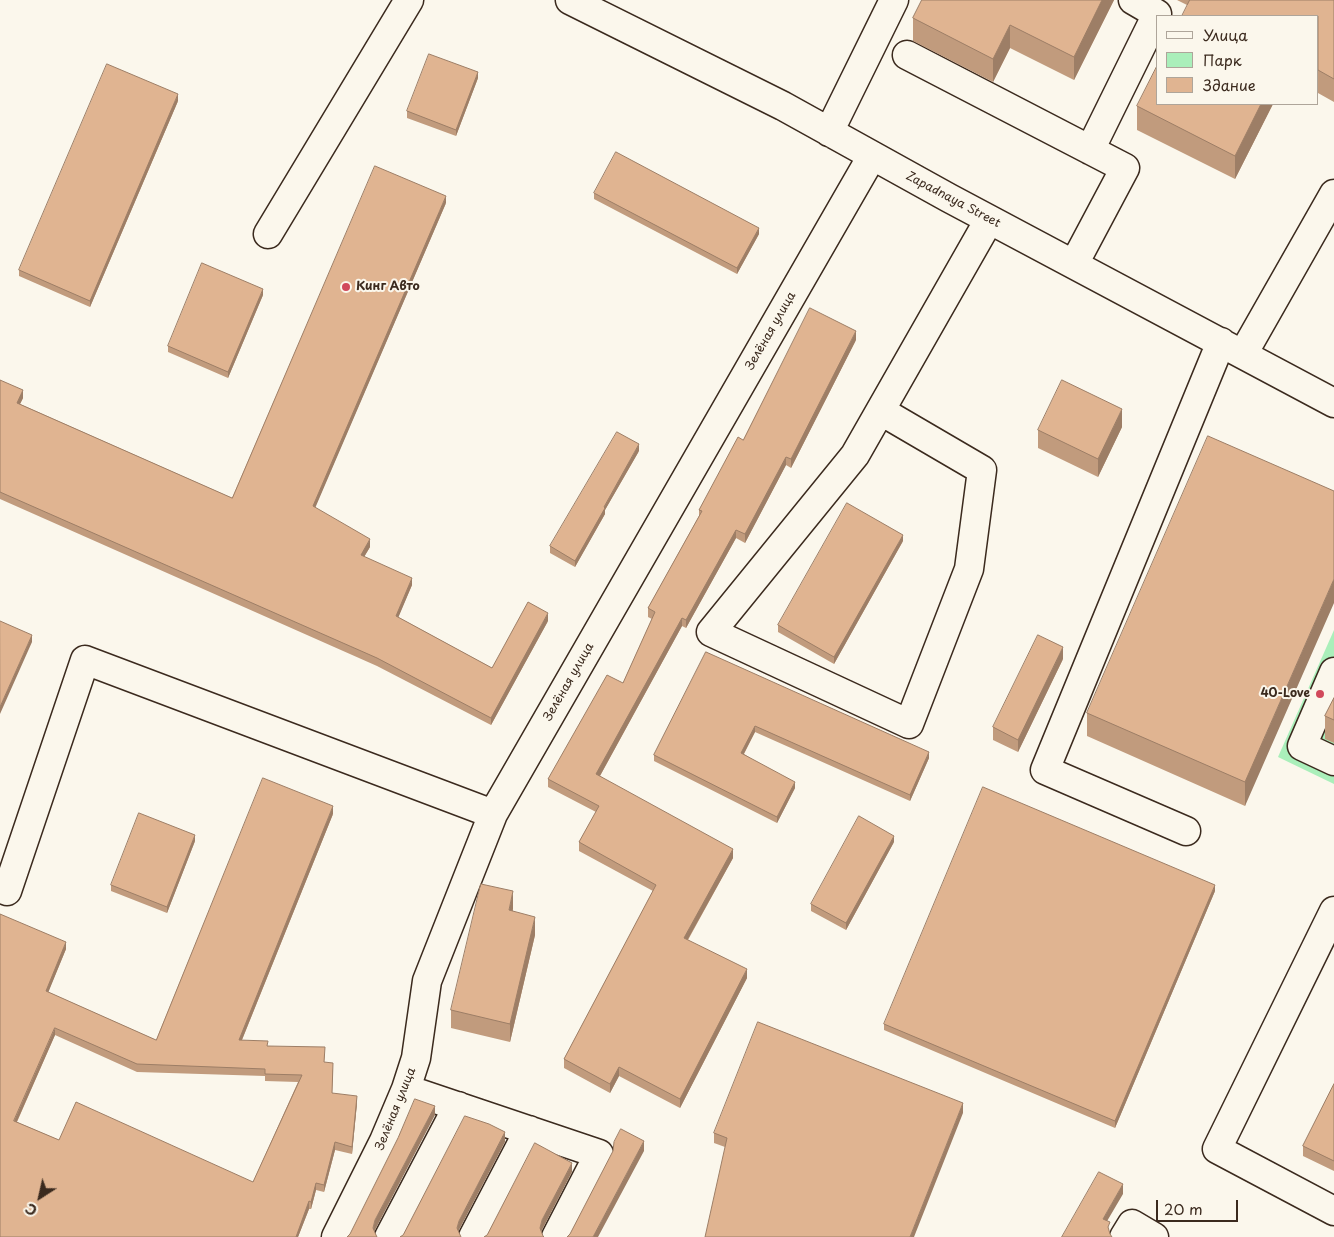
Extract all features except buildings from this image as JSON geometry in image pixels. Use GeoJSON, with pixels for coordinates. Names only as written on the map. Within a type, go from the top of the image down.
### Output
{"type":"FeatureCollection","features":[{"type":"Feature","properties":{"kind":"street"},"geometry":{"type":"LineString","coordinates":[[268,234],[409,0]]}},
{"type":"Feature","properties":{"kind":"street","name":"Zapadnaya Street"},"geometry":{"type":"LineString","coordinates":[[570,0],[783,106],[990,220],[1334,403]]}},
{"type":"Feature","properties":{"kind":"street"},"geometry":{"type":"LineString","coordinates":[[829,132],[894,0]]}},
{"type":"Feature","properties":{"kind":"street"},"geometry":{"type":"LineString","coordinates":[[1090,150],[1156,14],[1132,0]]}},
{"type":"Feature","properties":{"kind":"street"},"geometry":{"type":"LineString","coordinates":[[907,54],[1125,168],[1074,264]]}},
{"type":"Feature","properties":{"kind":"street","name":"Зелёная улица"},"geometry":{"type":"LineString","coordinates":[[336,1237],[384,1141],[406,1089],[416,1058],[427,981],[493,814],[872,156]]}},
{"type":"Feature","properties":{"kind":"street"},"geometry":{"type":"LineString","coordinates":[[1186,831],[1046,770],[1232,348],[1334,194]]}},
{"type":"Feature","properties":{"kind":"street"},"geometry":{"type":"LineString","coordinates":[[880,412],[982,470],[969,569],[909,724],[711,632],[855,456],[880,412],[990,220]]}},
{"type":"Feature","properties":{"kind":"street"},"geometry":{"type":"LineString","coordinates":[[0,888],[7,891],[85,660],[493,814]]}},
{"type":"Feature","properties":{"kind":"street"},"geometry":{"type":"LineString","coordinates":[[1334,672],[1302,746],[1334,761]]}},
{"type":"Feature","properties":{"kind":"street"},"geometry":{"type":"LineString","coordinates":[[1334,911],[1217,1149],[1334,1211]]}},
{"type":"Feature","properties":{"kind":"street"},"geometry":{"type":"LineString","coordinates":[[406,1089],[599,1154],[556,1237]]}},
{"type":"Feature","properties":{"kind":"street"},"geometry":{"type":"LineString","coordinates":[[389,1237],[458,1106]]}},
{"type":"Feature","properties":{"kind":"street"},"geometry":{"type":"LineString","coordinates":[[473,1237],[529,1130]]}},
{"type":"Feature","properties":{"kind":"street"},"geometry":{"type":"LineString","coordinates":[[1124,1237],[1132,1224],[1154,1237]]}},
{"type":"Feature","properties":{"kind":"green space","name":"40-Love"},"geometry":{"type":"Polygon","coordinates":[[[1334,630],[1334,784],[1278,757],[1334,630]]]}},
{"type":"Feature","properties":{"kind":"place","name":"Кинг Авто"},"geometry":{"type":"Point","coordinates":[346,287]}},
{"type":"Feature","properties":{"kind":"place","name":"40-Love"},"geometry":{"type":"Point","coordinates":[1320,694]}}]}
